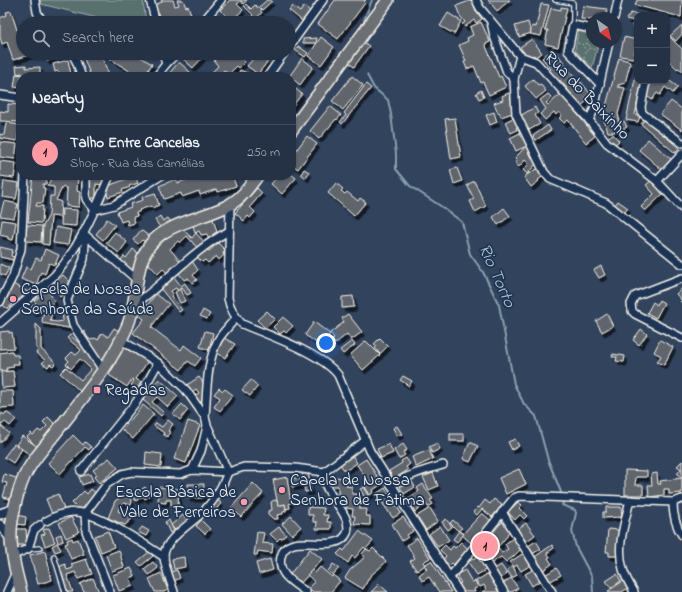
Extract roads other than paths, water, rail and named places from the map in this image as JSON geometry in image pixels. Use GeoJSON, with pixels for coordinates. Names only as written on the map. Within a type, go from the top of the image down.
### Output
{"type":"FeatureCollection","features":[{"type":"Feature","properties":{"kind":"main road"},"geometry":{"type":"LineString","coordinates":[[296,124],[388,0]]}},
{"type":"Feature","properties":{"kind":"main road"},"geometry":{"type":"LineString","coordinates":[[21,592],[11,538],[15,509],[24,476],[103,370],[121,340],[128,326],[133,306],[136,279],[145,253],[155,240],[164,232],[230,205],[245,193],[254,180]]}},
{"type":"Feature","properties":{"kind":"street"},"geometry":{"type":"LineString","coordinates":[[35,0],[39,16]]}},
{"type":"Feature","properties":{"kind":"street"},"geometry":{"type":"LineString","coordinates":[[150,0],[154,16]]}},
{"type":"Feature","properties":{"kind":"street"},"geometry":{"type":"LineString","coordinates":[[208,16],[221,0]]}},
{"type":"Feature","properties":{"kind":"street"},"geometry":{"type":"LineString","coordinates":[[296,37],[323,0]]}},
{"type":"Feature","properties":{"kind":"street","name":"Rua do Baixinho"},"geometry":{"type":"LineString","coordinates":[[476,0],[480,8],[520,56],[536,62],[607,142],[658,181],[682,208]]}},
{"type":"Feature","properties":{"kind":"street"},"geometry":{"type":"LineString","coordinates":[[615,12],[618,0]]}},
{"type":"Feature","properties":{"kind":"street"},"geometry":{"type":"LineString","coordinates":[[491,22],[494,36],[507,72],[514,79]]}},
{"type":"Feature","properties":{"kind":"street"},"geometry":{"type":"LineString","coordinates":[[586,30],[573,25],[568,51],[600,84]]}},
{"type":"Feature","properties":{"kind":"street"},"geometry":{"type":"LineString","coordinates":[[589,120],[594,110],[608,48]]}},
{"type":"Feature","properties":{"kind":"street"},"geometry":{"type":"LineString","coordinates":[[520,56],[514,79],[516,114],[530,140],[540,165],[550,179],[606,203],[682,264]]}},
{"type":"Feature","properties":{"kind":"street"},"geometry":{"type":"LineString","coordinates":[[76,60],[80,72]]}},
{"type":"Feature","properties":{"kind":"street"},"geometry":{"type":"LineString","coordinates":[[165,60],[166,64]]}},
{"type":"Feature","properties":{"kind":"street"},"geometry":{"type":"LineString","coordinates":[[160,72],[170,60]]}},
{"type":"Feature","properties":{"kind":"street"},"geometry":{"type":"LineString","coordinates":[[271,72],[279,60]]}},
{"type":"Feature","properties":{"kind":"street"},"geometry":{"type":"LineString","coordinates":[[645,84],[641,107],[642,113],[682,143]]}},
{"type":"Feature","properties":{"kind":"street"},"geometry":{"type":"LineString","coordinates":[[0,96],[16,98]]}},
{"type":"Feature","properties":{"kind":"street"},"geometry":{"type":"LineString","coordinates":[[658,181],[682,154]]}},
{"type":"Feature","properties":{"kind":"street"},"geometry":{"type":"LineString","coordinates":[[0,302],[13,276],[21,249],[25,180]]}},
{"type":"Feature","properties":{"kind":"street"},"geometry":{"type":"LineString","coordinates":[[86,180],[86,199],[95,210]]}},
{"type":"Feature","properties":{"kind":"street"},"geometry":{"type":"LineString","coordinates":[[0,323],[62,268],[95,210],[108,180]]}},
{"type":"Feature","properties":{"kind":"street"},"geometry":{"type":"LineString","coordinates":[[95,210],[114,205],[154,180]]}},
{"type":"Feature","properties":{"kind":"street"},"geometry":{"type":"LineString","coordinates":[[230,205],[228,231],[228,298],[231,310],[242,324],[301,349],[331,367],[338,375],[370,451],[459,592]]}},
{"type":"Feature","properties":{"kind":"street"},"geometry":{"type":"LineString","coordinates":[[133,306],[173,271],[218,236],[228,231]]}},
{"type":"Feature","properties":{"kind":"street"},"geometry":{"type":"LineString","coordinates":[[83,233],[136,279]]}},
{"type":"Feature","properties":{"kind":"street"},"geometry":{"type":"LineString","coordinates":[[83,233],[85,244],[84,259],[67,300],[73,325],[103,370]]}},
{"type":"Feature","properties":{"kind":"street"},"geometry":{"type":"LineString","coordinates":[[682,278],[635,296],[631,304],[632,311],[635,314],[682,338]]}},
{"type":"Feature","properties":{"kind":"street"},"geometry":{"type":"LineString","coordinates":[[174,592],[164,557],[165,550],[169,544],[204,511],[225,480],[228,472],[226,464],[207,425],[205,417],[209,366],[213,352],[218,340],[236,318]]}},
{"type":"Feature","properties":{"kind":"street"},"geometry":{"type":"LineString","coordinates":[[121,340],[158,363],[186,390],[205,417]]}},
{"type":"Feature","properties":{"kind":"street"},"geometry":{"type":"LineString","coordinates":[[81,471],[137,401],[158,363]]}},
{"type":"Feature","properties":{"kind":"street"},"geometry":{"type":"LineString","coordinates":[[192,470],[202,447],[207,425]]}},
{"type":"Feature","properties":{"kind":"street"},"geometry":{"type":"LineString","coordinates":[[110,592],[86,531],[85,513],[107,484],[122,474],[131,472],[180,474],[192,470],[228,472],[244,467],[269,467],[324,472],[366,440]]}},
{"type":"Feature","properties":{"kind":"street"},"geometry":{"type":"LineString","coordinates":[[391,485],[416,473],[443,465]]}},
{"type":"Feature","properties":{"kind":"street"},"geometry":{"type":"LineString","coordinates":[[306,592],[286,577],[281,570],[280,563],[282,553],[288,547],[298,543],[334,543],[341,540],[347,534],[347,518],[330,494],[324,481],[324,472]]}},
{"type":"Feature","properties":{"kind":"street"},"geometry":{"type":"LineString","coordinates":[[450,577],[514,498],[525,495],[673,502],[682,498]]}},
{"type":"Feature","properties":{"kind":"street"},"geometry":{"type":"LineString","coordinates":[[630,500],[621,540],[621,557],[622,569],[634,592]]}},
{"type":"Feature","properties":{"kind":"street"},"geometry":{"type":"LineString","coordinates":[[673,502],[675,520],[682,535]]}},
{"type":"Feature","properties":{"kind":"street"},"geometry":{"type":"LineString","coordinates":[[0,514],[15,509]]}},
{"type":"Feature","properties":{"kind":"street"},"geometry":{"type":"LineString","coordinates":[[13,555],[28,549],[34,530],[43,523],[53,517],[76,512],[85,513],[120,530],[164,557]]}},
{"type":"Feature","properties":{"kind":"street"},"geometry":{"type":"LineString","coordinates":[[502,512],[552,592]]}},
{"type":"Feature","properties":{"kind":"street"},"geometry":{"type":"LineString","coordinates":[[0,525],[11,538]]}},
{"type":"Feature","properties":{"kind":"street"},"geometry":{"type":"LineString","coordinates":[[475,547],[504,592]]}},
{"type":"Feature","properties":{"kind":"street"},"geometry":{"type":"LineString","coordinates":[[7,592],[16,570]]}},
{"type":"Feature","properties":{"kind":"lane"},"geometry":{"type":"LineString","coordinates":[[555,0],[573,3],[573,25]]}},
{"type":"Feature","properties":{"kind":"lane"},"geometry":{"type":"LineString","coordinates":[[28,549],[40,548]]}},
{"type":"Feature","properties":{"kind":"lane"},"geometry":{"type":"LineString","coordinates":[[54,556],[65,592]]}},
{"type":"Feature","properties":{"kind":"waterway","name":"Rio Torto"},"geometry":{"type":"LineString","coordinates":[[364,20],[372,0]]}},
{"type":"Feature","properties":{"kind":"waterway","name":"Rio Torto"},"geometry":{"type":"LineString","coordinates":[[367,75],[374,88],[388,100],[396,154],[396,169],[410,186],[462,222],[470,254],[483,272],[499,305],[514,384],[524,404],[536,416],[548,460],[561,492]]}},
{"type":"Feature","properties":{"kind":"waterway","name":"Rio Torto"},"geometry":{"type":"LineString","coordinates":[[564,501],[562,505],[575,510],[576,513],[572,531],[576,547],[592,577],[593,592]]}},
{"type":"Feature","properties":{"kind":"place","name":"Capela de Nossa Senhora da Saúde"},"geometry":{"type":"Point","coordinates":[13,299]}},
{"type":"Feature","properties":{"kind":"place","name":"Regadas"},"geometry":{"type":"Point","coordinates":[97,390]}},
{"type":"Feature","properties":{"kind":"place","name":"Capela de Nossa Senhora de Fátima"},"geometry":{"type":"Point","coordinates":[282,490]}},
{"type":"Feature","properties":{"kind":"place","name":"Escola Básica de Vale de Ferreiros"},"geometry":{"type":"Point","coordinates":[244,502]}},
{"type":"Feature","properties":{"kind":"place","name":"Talho Entre Cancelas"},"geometry":{"type":"Point","coordinates":[485,546]}}]}
